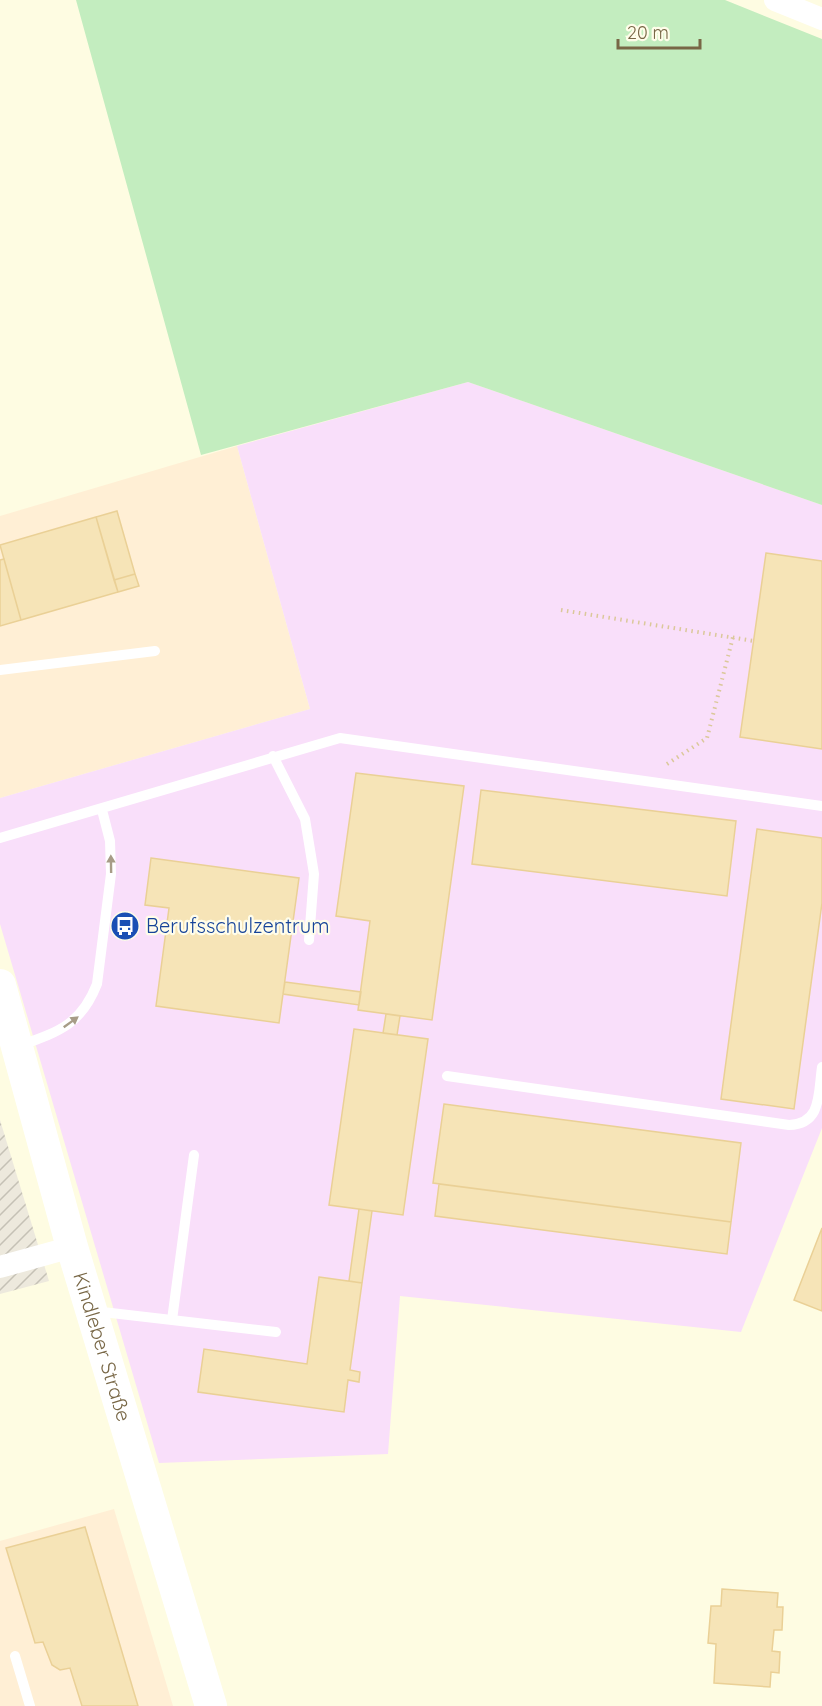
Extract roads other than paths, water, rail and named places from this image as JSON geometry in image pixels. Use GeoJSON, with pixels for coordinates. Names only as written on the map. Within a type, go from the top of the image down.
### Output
{"type":"FeatureCollection","features":[{"type":"Feature","properties":{"kind":"main road","name":"Kindleber Straße"},"geometry":{"type":"LineString","coordinates":[[0,985],[72,1246],[211,1706]]}},
{"type":"Feature","properties":{"kind":"street"},"geometry":{"type":"LineString","coordinates":[[775,0],[822,19]]}},
{"type":"Feature","properties":{"kind":"street"},"geometry":{"type":"LineString","coordinates":[[0,1267],[72,1246]]}},
{"type":"Feature","properties":{"kind":"lane"},"geometry":{"type":"LineString","coordinates":[[0,670],[155,651]]}},
{"type":"Feature","properties":{"kind":"lane"},"geometry":{"type":"LineString","coordinates":[[0,838],[102,810],[273,756],[340,738],[822,806]]}},
{"type":"Feature","properties":{"kind":"lane"},"geometry":{"type":"LineString","coordinates":[[273,756],[305,819],[314,873],[309,940]]}},
{"type":"Feature","properties":{"kind":"lane"},"geometry":{"type":"LineString","coordinates":[[18,1046],[57,1032],[80,1016],[91,1001],[98,984],[111,874],[110,841],[102,810]]}},
{"type":"Feature","properties":{"kind":"lane"},"geometry":{"type":"LineString","coordinates":[[447,1076],[789,1125],[803,1124],[811,1119],[816,1107],[822,1067]]}},
{"type":"Feature","properties":{"kind":"lane"},"geometry":{"type":"LineString","coordinates":[[172,1320],[194,1155]]}},
{"type":"Feature","properties":{"kind":"lane"},"geometry":{"type":"LineString","coordinates":[[92,1311],[276,1332]]}},
{"type":"Feature","properties":{"kind":"lane"},"geometry":{"type":"LineString","coordinates":[[15,1656],[30,1706]]}},
{"type":"Feature","properties":{"kind":"place","name":"Berufsschulzentrum"},"geometry":{"type":"Point","coordinates":[125,926]}}]}
